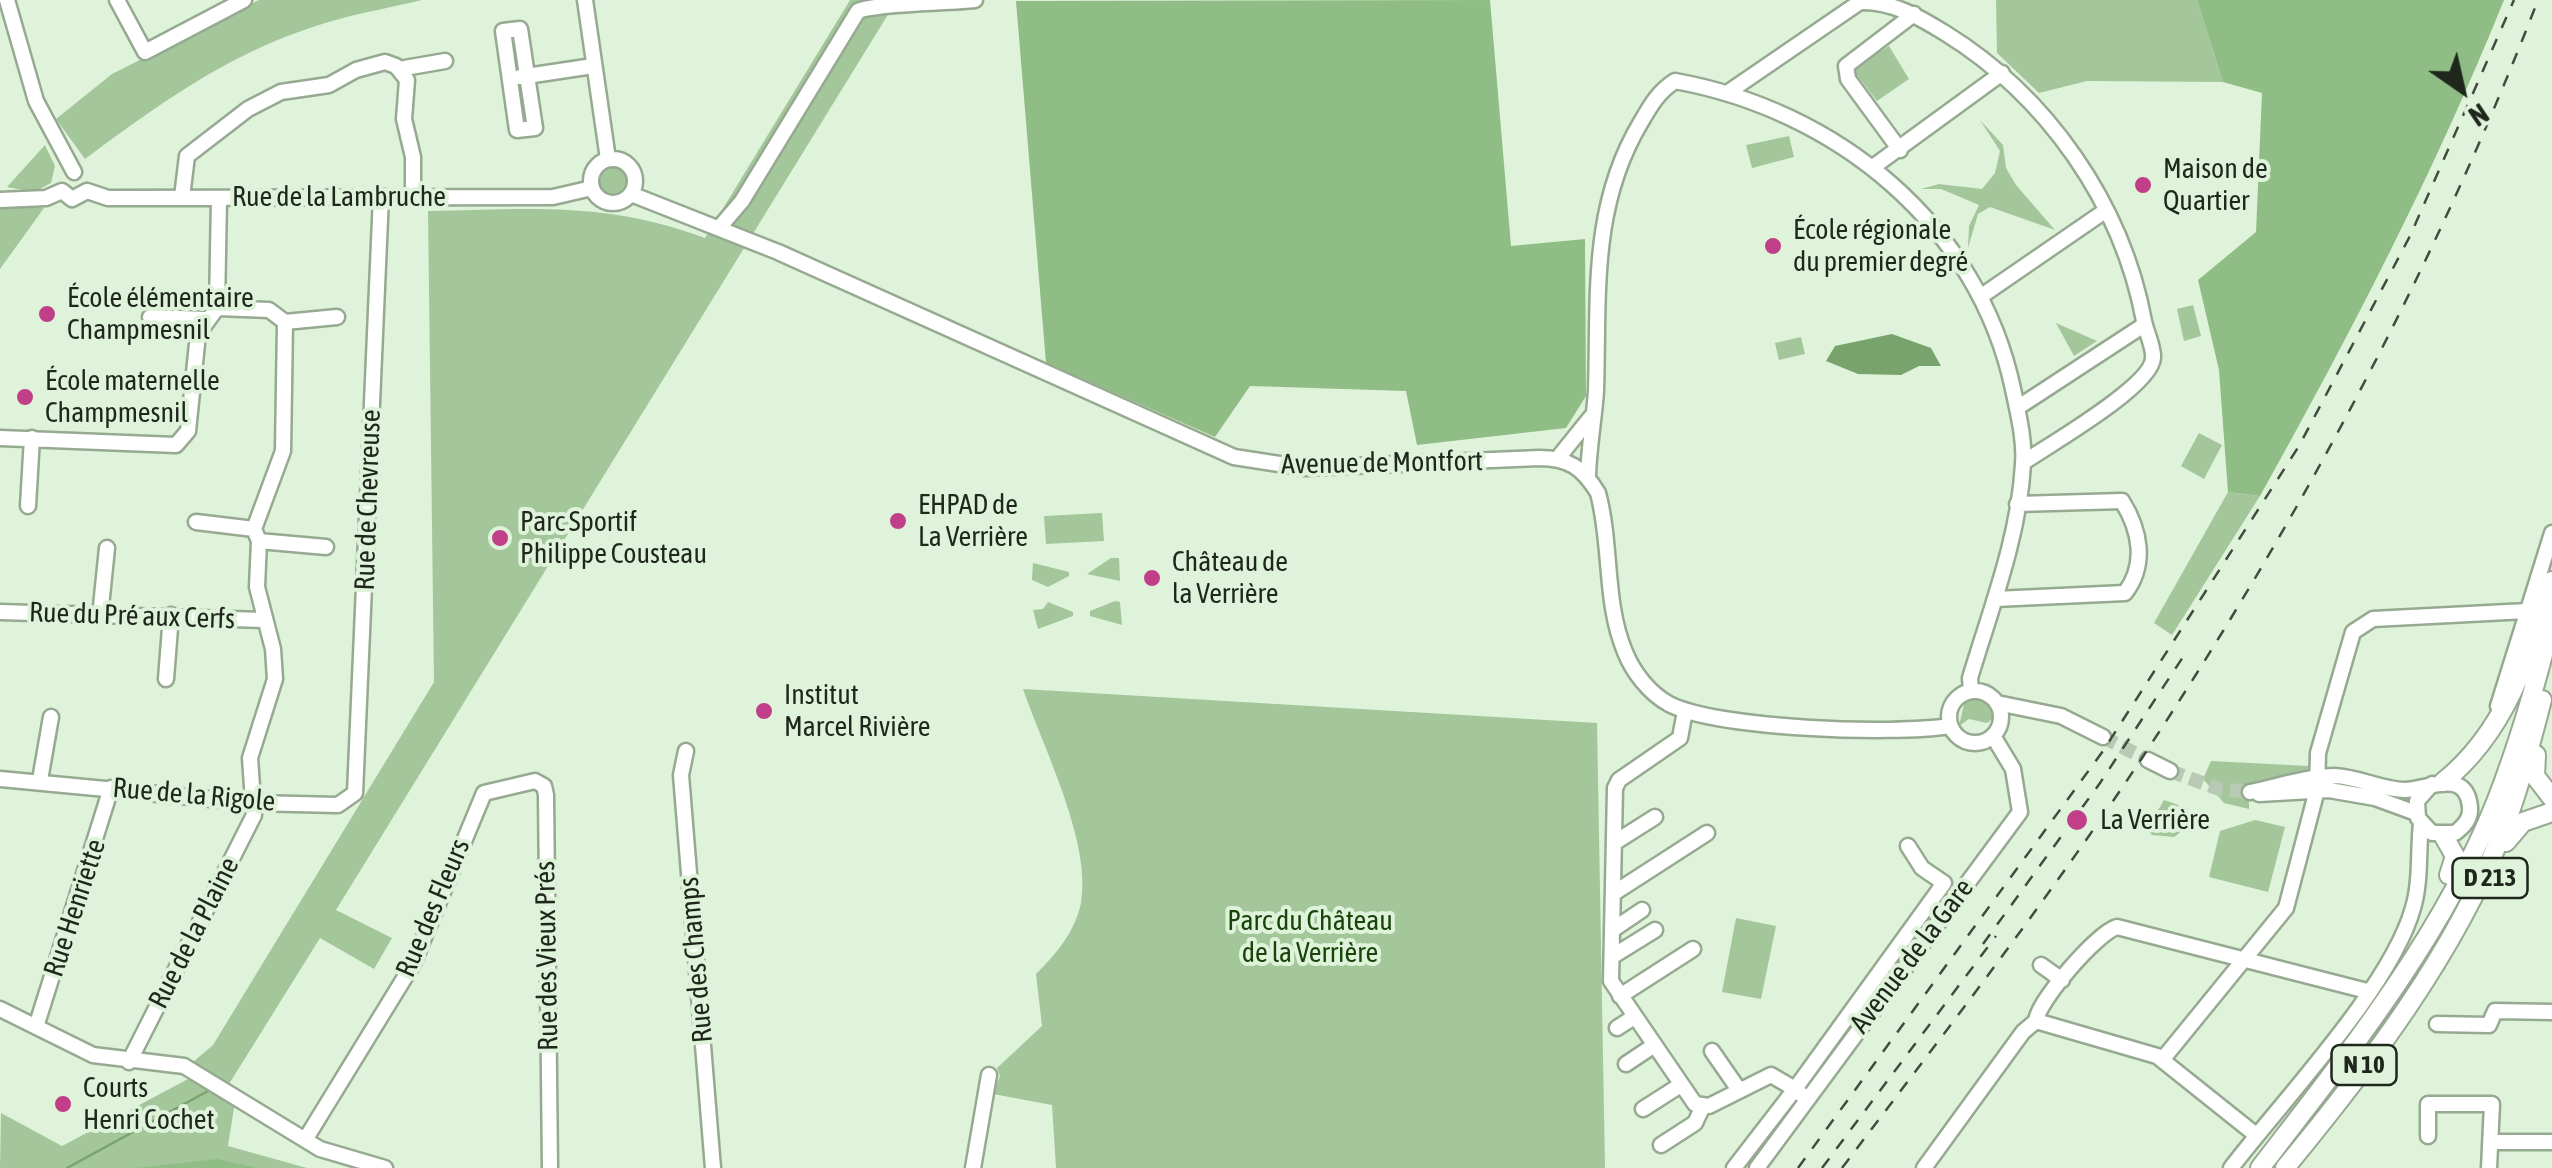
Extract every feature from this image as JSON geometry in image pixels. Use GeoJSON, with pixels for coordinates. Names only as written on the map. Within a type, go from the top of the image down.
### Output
{"type":"FeatureCollection","features":[{"type":"Feature","properties":{"kind":"main road"},"geometry":{"type":"LineString","coordinates":[[2438,783],[2483,745],[2496,722],[2528,658],[2552,580]]}},
{"type":"Feature","properties":{"kind":"main road","name":"N 10"},"geometry":{"type":"LineString","coordinates":[[2285,1168],[2401,1016],[2438,957],[2503,831],[2532,738],[2552,620]]}},
{"type":"Feature","properties":{"kind":"main road","name":"N 10"},"geometry":{"type":"LineString","coordinates":[[2260,1168],[2390,996],[2424,940],[2494,805],[2546,667]]}},
{"type":"Feature","properties":{"kind":"main road"},"geometry":{"type":"LineString","coordinates":[[2532,738],[2537,746],[2535,776],[2552,798]]}},
{"type":"Feature","properties":{"kind":"main road","name":"D 213"},"geometry":{"type":"LineString","coordinates":[[2438,957],[2452,949],[2514,829],[2552,812]]}},
{"type":"Feature","properties":{"kind":"main road"},"geometry":{"type":"LineString","coordinates":[[2424,940],[2423,928],[2454,864],[2453,849],[2441,835]]}},
{"type":"Feature","properties":{"kind":"street"},"geometry":{"type":"LineString","coordinates":[[7,0],[36,102],[74,172],[86,178],[86,191],[72,199],[62,191]]}},
{"type":"Feature","properties":{"kind":"street"},"geometry":{"type":"LineString","coordinates":[[117,0],[145,52],[244,0]]}},
{"type":"Feature","properties":{"kind":"street"},"geometry":{"type":"LineString","coordinates":[[586,0],[608,159]]}},
{"type":"Feature","properties":{"kind":"street"},"geometry":{"type":"LineString","coordinates":[[719,228],[742,201],[858,12],[870,6],[975,0]]}},
{"type":"Feature","properties":{"kind":"street"},"geometry":{"type":"LineString","coordinates":[[1730,91],[1860,2],[1914,14],[2002,74],[2050,121],[2105,212],[2140,296],[2154,358],[2147,374],[2024,462]]}},
{"type":"Feature","properties":{"kind":"street"},"geometry":{"type":"LineString","coordinates":[[1900,150],[1848,80],[1846,66],[1914,14]]}},
{"type":"Feature","properties":{"kind":"street"},"geometry":{"type":"LineString","coordinates":[[520,29],[528,75],[535,128],[518,130],[503,31],[520,29]]}},
{"type":"Feature","properties":{"kind":"street"},"geometry":{"type":"LineString","coordinates":[[182,197],[186,156],[263,99],[329,85],[373,64],[385,62],[399,69],[445,61]]}},
{"type":"Feature","properties":{"kind":"street"},"geometry":{"type":"LineString","coordinates":[[508,78],[593,66]]}},
{"type":"Feature","properties":{"kind":"street"},"geometry":{"type":"LineString","coordinates":[[399,69],[408,90],[404,118],[412,158],[413,196]]}},
{"type":"Feature","properties":{"kind":"street"},"geometry":{"type":"LineString","coordinates":[[1873,167],[2002,74]]}},
{"type":"Feature","properties":{"kind":"street"},"geometry":{"type":"LineString","coordinates":[[1972,691],[1970,678],[1995,600],[2024,462],[2016,408],[1998,340],[1980,298],[1940,233],[1873,167],[1822,132],[1730,91],[1675,81],[1660,91],[1628,144],[1606,204],[1597,258],[1596,393],[1588,475],[1602,508],[1614,615],[1625,652],[1651,691],[1685,711],[1890,732],[1950,726],[1967,742],[1994,736],[2001,721],[1997,703]]}},
{"type":"Feature","properties":{"kind":"street"},"geometry":{"type":"LineString","coordinates":[[608,159],[629,165],[635,179],[631,194],[612,203],[600,199],[592,188],[592,173],[608,159]]}},
{"type":"Feature","properties":{"kind":"street"},"geometry":{"type":"LineString","coordinates":[[62,191],[63,179],[74,172]]}},
{"type":"Feature","properties":{"kind":"street","name":"Rue de la Lambruche"},"geometry":{"type":"LineString","coordinates":[[86,191],[108,198],[553,197],[592,188]]}},
{"type":"Feature","properties":{"kind":"street"},"geometry":{"type":"LineString","coordinates":[[0,200],[46,198],[62,191]]}},
{"type":"Feature","properties":{"kind":"street","name":"Avenue de Montfort"},"geometry":{"type":"LineString","coordinates":[[631,194],[719,228],[1234,457],[1304,468],[1558,458]]}},
{"type":"Feature","properties":{"kind":"street","name":"Rue de Chevreuse"},"geometry":{"type":"LineString","coordinates":[[348,802],[355,793],[381,196]]}},
{"type":"Feature","properties":{"kind":"street"},"geometry":{"type":"LineString","coordinates":[[0,438],[176,444],[188,431],[198,334],[212,313],[219,198]]}},
{"type":"Feature","properties":{"kind":"street"},"geometry":{"type":"LineString","coordinates":[[1980,298],[2105,212]]}},
{"type":"Feature","properties":{"kind":"street"},"geometry":{"type":"LineString","coordinates":[[150,316],[269,310],[285,322],[337,317]]}},
{"type":"Feature","properties":{"kind":"street"},"geometry":{"type":"LineString","coordinates":[[253,803],[250,758],[274,679],[273,650],[258,587],[256,535],[283,451],[285,322]]}},
{"type":"Feature","properties":{"kind":"street"},"geometry":{"type":"LineString","coordinates":[[2016,408],[2144,325]]}},
{"type":"Feature","properties":{"kind":"street"},"geometry":{"type":"LineString","coordinates":[[1588,475],[1558,458],[1591,417]]}},
{"type":"Feature","properties":{"kind":"street"},"geometry":{"type":"LineString","coordinates":[[28,506],[32,438]]}},
{"type":"Feature","properties":{"kind":"street"},"geometry":{"type":"LineString","coordinates":[[1995,600],[2125,593],[2138,570],[2136,524],[2122,501],[2017,504]]}},
{"type":"Feature","properties":{"kind":"street"},"geometry":{"type":"LineString","coordinates":[[196,522],[326,547]]}},
{"type":"Feature","properties":{"kind":"street"},"geometry":{"type":"LineString","coordinates":[[2496,722],[2552,533]]}},
{"type":"Feature","properties":{"kind":"street"},"geometry":{"type":"LineString","coordinates":[[100,616],[107,548]]}},
{"type":"Feature","properties":{"kind":"street"},"geometry":{"type":"LineString","coordinates":[[2162,1060],[2286,908],[2316,786],[2318,753],[2346,651],[2362,624],[2373,619],[2526,611]]}},
{"type":"Feature","properties":{"kind":"street","name":"Rue du Pré aux Cerfs"},"geometry":{"type":"LineString","coordinates":[[0,612],[171,614],[264,620]]}},
{"type":"Feature","properties":{"kind":"street"},"geometry":{"type":"LineString","coordinates":[[2499,613],[2519,636]]}},
{"type":"Feature","properties":{"kind":"street"},"geometry":{"type":"LineString","coordinates":[[166,678],[171,614]]}},
{"type":"Feature","properties":{"kind":"street"},"geometry":{"type":"LineString","coordinates":[[1950,726],[1952,704],[1972,691],[1986,694],[1997,703],[2061,716],[2103,737],[2058,721],[2001,721]]}},
{"type":"Feature","properties":{"kind":"street"},"geometry":{"type":"LineString","coordinates":[[1685,711],[1683,734],[1619,780],[1615,788],[1611,981],[1680,1086],[1703,1106]]}},
{"type":"Feature","properties":{"kind":"street"},"geometry":{"type":"LineString","coordinates":[[40,780],[51,717]]}},
{"type":"Feature","properties":{"kind":"street","name":"Avenue de la Gare"},"geometry":{"type":"LineString","coordinates":[[1757,1168],[1801,1094],[1958,895],[2022,806],[2013,769],[1994,736]]}},
{"type":"Feature","properties":{"kind":"street","name":"Rue des Champs"},"geometry":{"type":"LineString","coordinates":[[686,752],[681,774],[713,1168]]}},
{"type":"Feature","properties":{"kind":"street"},"geometry":{"type":"LineString","coordinates":[[2148,760],[2170,771]]}},
{"type":"Feature","properties":{"kind":"street"},"geometry":{"type":"LineString","coordinates":[[2255,942],[2256,933],[2271,914],[2316,786],[2333,776],[2406,790]]}},
{"type":"Feature","properties":{"kind":"street","name":"Rue de la Rigole"},"geometry":{"type":"LineString","coordinates":[[0,779],[253,803],[348,802]]}},
{"type":"Feature","properties":{"kind":"street","name":"Rue des Vieux Prés"},"geometry":{"type":"LineString","coordinates":[[504,788],[536,781],[544,786],[546,795],[550,1168]]}},
{"type":"Feature","properties":{"kind":"street"},"geometry":{"type":"LineString","coordinates":[[2252,792],[2265,796],[2316,786],[2406,790],[2438,783],[2460,788],[2470,808],[2460,830],[2441,835],[2426,846],[2417,866]]}},
{"type":"Feature","properties":{"kind":"street"},"geometry":{"type":"LineString","coordinates":[[2231,1168],[2367,991],[2409,920],[2418,885],[2420,796],[2438,783]]}},
{"type":"Feature","properties":{"kind":"street"},"geometry":{"type":"LineString","coordinates":[[2316,786],[2390,803],[2441,835]]}},
{"type":"Feature","properties":{"kind":"street","name":"Rue Henriette"},"geometry":{"type":"LineString","coordinates":[[36,1027],[111,788]]}},
{"type":"Feature","properties":{"kind":"street","name":"Rue des Fleurs"},"geometry":{"type":"LineString","coordinates":[[305,1140],[414,964],[477,806],[484,794],[504,788]]}},
{"type":"Feature","properties":{"kind":"street","name":"Rue de la Plaine"},"geometry":{"type":"LineString","coordinates":[[129,1062],[254,815],[253,803]]}},
{"type":"Feature","properties":{"kind":"street"},"geometry":{"type":"LineString","coordinates":[[1614,843],[1655,817]]}},
{"type":"Feature","properties":{"kind":"street"},"geometry":{"type":"LineString","coordinates":[[1614,893],[1707,833]]}},
{"type":"Feature","properties":{"kind":"street"},"geometry":{"type":"LineString","coordinates":[[1908,846],[1922,868],[1958,895]]}},
{"type":"Feature","properties":{"kind":"street"},"geometry":{"type":"LineString","coordinates":[[1734,1168],[1801,1094],[1944,883]]}},
{"type":"Feature","properties":{"kind":"street"},"geometry":{"type":"LineString","coordinates":[[1614,929],[1642,910]]}},
{"type":"Feature","properties":{"kind":"street"},"geometry":{"type":"LineString","coordinates":[[1924,1168],[2036,1021],[2062,980],[2100,936],[2117,927],[2367,991]]}},
{"type":"Feature","properties":{"kind":"street"},"geometry":{"type":"LineString","coordinates":[[1613,956],[1654,930]]}},
{"type":"Feature","properties":{"kind":"street"},"geometry":{"type":"LineString","coordinates":[[1620,996],[1693,949]]}},
{"type":"Feature","properties":{"kind":"street"},"geometry":{"type":"LineString","coordinates":[[2041,965],[2062,980]]}},
{"type":"Feature","properties":{"kind":"street"},"geometry":{"type":"LineString","coordinates":[[1,1009],[94,1055],[184,1066],[336,1156],[386,1168]]}},
{"type":"Feature","properties":{"kind":"street"},"geometry":{"type":"LineString","coordinates":[[2437,1024],[2489,1025],[2496,1012],[2552,1012]]}},
{"type":"Feature","properties":{"kind":"street"},"geometry":{"type":"LineString","coordinates":[[1616,1028],[1634,1017]]}},
{"type":"Feature","properties":{"kind":"street"},"geometry":{"type":"LineString","coordinates":[[2036,1021],[2162,1060],[2256,1135]]}},
{"type":"Feature","properties":{"kind":"street"},"geometry":{"type":"LineString","coordinates":[[2020,1038],[2054,1025]]}},
{"type":"Feature","properties":{"kind":"street"},"geometry":{"type":"LineString","coordinates":[[1626,1064],[1652,1046]]}},
{"type":"Feature","properties":{"kind":"street"},"geometry":{"type":"LineString","coordinates":[[1712,1051],[1739,1090]]}},
{"type":"Feature","properties":{"kind":"street"},"geometry":{"type":"LineString","coordinates":[[1660,1145],[1695,1123],[1703,1106],[1770,1075],[1801,1094]]}},
{"type":"Feature","properties":{"kind":"street"},"geometry":{"type":"LineString","coordinates":[[973,1168],[988,1076]]}},
{"type":"Feature","properties":{"kind":"street"},"geometry":{"type":"LineString","coordinates":[[1643,1109],[1680,1086]]}},
{"type":"Feature","properties":{"kind":"street"},"geometry":{"type":"LineString","coordinates":[[2428,1136],[2428,1104],[2492,1104],[2489,1168]]}},
{"type":"Feature","properties":{"kind":"street"},"geometry":{"type":"LineString","coordinates":[[2490,1142],[2552,1142]]}},
{"type":"Feature","properties":{"kind":"green space"},"geometry":{"type":"Polygon","coordinates":[[[259,0],[422,0],[324,23],[249,53],[165,102],[85,159],[56,119],[112,74],[259,0]]]}},
{"type":"Feature","properties":{"kind":"green space","name":"Parc Sportif Philippe Cousteau"},"geometry":{"type":"Polygon","coordinates":[[[850,0],[897,0],[336,910],[392,938],[374,969],[320,938],[229,1084],[193,1062],[213,1045],[434,682],[428,211],[534,209],[601,213],[669,226],[705,238],[850,0]]]}},
{"type":"Feature","properties":{"kind":"green space"},"geometry":{"type":"Polygon","coordinates":[[[1996,0],[2197,0],[2223,82],[2087,81],[2039,93],[1997,53],[1996,0]]]}},
{"type":"Feature","properties":{"kind":"green space"},"geometry":{"type":"Polygon","coordinates":[[[1889,46],[1909,79],[1877,101],[1852,69],[1889,46]]]}},
{"type":"Feature","properties":{"kind":"green space"},"geometry":{"type":"Polygon","coordinates":[[[1980,120],[2003,145],[2006,168],[2016,185],[2055,230],[1990,207],[1978,214],[1968,248],[1969,226],[1979,205],[1941,189],[1921,189],[1939,184],[1982,189],[1995,173],[2000,151],[1980,120]]]}},
{"type":"Feature","properties":{"kind":"green space"},"geometry":{"type":"Polygon","coordinates":[[[1789,136],[1794,157],[1752,168],[1746,145],[1789,136]]]}},
{"type":"Feature","properties":{"kind":"green space"},"geometry":{"type":"Polygon","coordinates":[[[45,145],[55,166],[51,183],[34,192],[7,187],[45,145]]]}},
{"type":"Feature","properties":{"kind":"green space"},"geometry":{"type":"Polygon","coordinates":[[[614,163],[626,168],[631,180],[626,192],[614,197],[602,192],[597,180],[602,168],[614,163]]]}},
{"type":"Feature","properties":{"kind":"green space"},"geometry":{"type":"Polygon","coordinates":[[[0,207],[44,208],[0,269],[0,207]]]}},
{"type":"Feature","properties":{"kind":"green space"},"geometry":{"type":"Polygon","coordinates":[[[2193,305],[2201,336],[2184,341],[2177,309],[2193,305]]]}},
{"type":"Feature","properties":{"kind":"green space"},"geometry":{"type":"Polygon","coordinates":[[[2056,323],[2097,341],[2074,356],[2056,323]]]}},
{"type":"Feature","properties":{"kind":"green space"},"geometry":{"type":"Polygon","coordinates":[[[1801,337],[1805,354],[1779,360],[1775,343],[1801,337]]]}},
{"type":"Feature","properties":{"kind":"green space"},"geometry":{"type":"Polygon","coordinates":[[[2199,433],[2222,445],[2204,479],[2181,466],[2199,433]]]}},
{"type":"Feature","properties":{"kind":"green space"},"geometry":{"type":"Polygon","coordinates":[[[2228,492],[2260,496],[2172,635],[2154,623],[2228,492]]]}},
{"type":"Feature","properties":{"kind":"green space"},"geometry":{"type":"Polygon","coordinates":[[[1102,513],[1104,541],[1046,544],[1044,516],[1102,513]]]}},
{"type":"Feature","properties":{"kind":"green space"},"geometry":{"type":"Polygon","coordinates":[[[1111,558],[1119,558],[1120,581],[1087,574],[1111,558]]]}},
{"type":"Feature","properties":{"kind":"green space"},"geometry":{"type":"Polygon","coordinates":[[[1033,563],[1069,572],[1069,576],[1048,587],[1032,580],[1033,563]]]}},
{"type":"Feature","properties":{"kind":"green space"},"geometry":{"type":"Polygon","coordinates":[[[1048,602],[1073,612],[1073,616],[1038,629],[1033,610],[1043,609],[1048,602]]]}},
{"type":"Feature","properties":{"kind":"green space"},"geometry":{"type":"Polygon","coordinates":[[[1120,602],[1122,625],[1090,616],[1090,611],[1120,602]]]}},
{"type":"Feature","properties":{"kind":"green space","name":"Parc du Château de la Verrière"},"geometry":{"type":"Polygon","coordinates":[[[1023,689],[1597,723],[1605,1168],[1056,1168],[1052,1105],[993,1094],[1000,1076],[997,1068],[1042,1026],[1036,974],[1064,942],[1081,903],[1082,879],[1073,824],[1023,689]]]}},
{"type":"Feature","properties":{"kind":"green space"},"geometry":{"type":"Polygon","coordinates":[[[1974,698],[1989,702],[1996,716],[1987,723],[1969,719],[1959,726],[1964,704],[1974,698]]]}},
{"type":"Feature","properties":{"kind":"green space"},"geometry":{"type":"Polygon","coordinates":[[[2211,761],[2309,766],[2305,775],[2249,786],[2249,809],[2224,803],[2203,779],[2211,761]]]}},
{"type":"Feature","properties":{"kind":"green space"},"geometry":{"type":"Polygon","coordinates":[[[2164,800],[2187,808],[2192,824],[2174,837],[2152,835],[2147,829],[2164,800]]]}},
{"type":"Feature","properties":{"kind":"green space"},"geometry":{"type":"Polygon","coordinates":[[[2255,820],[2285,827],[2268,892],[2209,877],[2220,831],[2255,820]]]}},
{"type":"Feature","properties":{"kind":"green space"},"geometry":{"type":"Polygon","coordinates":[[[1736,918],[1776,926],[1761,999],[1722,992],[1736,918]]]}},
{"type":"Feature","properties":{"kind":"green space"},"geometry":{"type":"Polygon","coordinates":[[[190,1078],[227,1100],[236,1095],[228,1146],[307,1168],[0,1168],[1,1113],[62,1146],[190,1078]]]}},
{"type":"Feature","properties":{"kind":"shaded area"},"geometry":{"type":"Polygon","coordinates":[[[1490,0],[1511,246],[1585,239],[1586,396],[1566,428],[1417,445],[1406,391],[1250,386],[1215,437],[1046,363],[1016,1],[1490,0]]]}},
{"type":"Feature","properties":{"kind":"shaded area"},"geometry":{"type":"Polygon","coordinates":[[[2197,0],[2504,0],[2390,252],[2260,496],[2228,492],[2219,370],[2198,280],[2256,232],[2262,93],[2223,82],[2197,0]]]}},
{"type":"Feature","properties":{"kind":"shaded area"},"geometry":{"type":"Polygon","coordinates":[[[1892,334],[1931,348],[1941,366],[1919,366],[1901,375],[1858,374],[1826,361],[1835,346],[1892,334]]]}},
{"type":"Feature","properties":{"kind":"shaded area"},"geometry":{"type":"Polygon","coordinates":[[[218,1159],[257,1168],[136,1168],[218,1159]]]}},
{"type":"Feature","properties":{"kind":"waterway"},"geometry":{"type":"LineString","coordinates":[[67,1168],[208,1091]]}},
{"type":"Feature","properties":{"kind":"tunnel"},"geometry":{"type":"LineString","coordinates":[[2103,737],[2148,760]]}},
{"type":"Feature","properties":{"kind":"tunnel"},"geometry":{"type":"LineString","coordinates":[[2170,771],[2219,789],[2250,792]]}},
{"type":"Feature","properties":{"kind":"railway"},"geometry":{"type":"LineString","coordinates":[[1798,1168],[2103,751],[2299,446],[2410,236],[2514,0]]}},
{"type":"Feature","properties":{"kind":"railway"},"geometry":{"type":"LineString","coordinates":[[1842,1168],[2101,818],[2252,584],[2407,298],[2454,200],[2538,0]]}},
{"type":"Feature","properties":{"kind":"railway"},"geometry":{"type":"LineString","coordinates":[[1983,944],[2100,783],[2183,657]]}},
{"type":"Feature","properties":{"kind":"railway"},"geometry":{"type":"LineString","coordinates":[[1822,1168],[1996,936]]}},
{"type":"Feature","properties":{"kind":"place","name":"Maison de Quartier"},"geometry":{"type":"Point","coordinates":[2143,185]}},
{"type":"Feature","properties":{"kind":"place","name":"École régionale du premier degré"},"geometry":{"type":"Point","coordinates":[1773,246]}},
{"type":"Feature","properties":{"kind":"place","name":"École élémentaire Champmesnil"},"geometry":{"type":"Point","coordinates":[47,314]}},
{"type":"Feature","properties":{"kind":"place","name":"École maternelle Champmesnil"},"geometry":{"type":"Point","coordinates":[25,397]}},
{"type":"Feature","properties":{"kind":"place","name":"EHPAD de La Verrière"},"geometry":{"type":"Point","coordinates":[898,521]}},
{"type":"Feature","properties":{"kind":"place","name":"Parc Sportif Philippe Cousteau"},"geometry":{"type":"Point","coordinates":[500,538]}},
{"type":"Feature","properties":{"kind":"place","name":"Château de la Verrière"},"geometry":{"type":"Point","coordinates":[1152,578]}},
{"type":"Feature","properties":{"kind":"place","name":"Institut Marcel Rivière"},"geometry":{"type":"Point","coordinates":[764,711]}},
{"type":"Feature","properties":{"kind":"place","name":"La Verrière"},"geometry":{"type":"Point","coordinates":[2077,820]}},
{"type":"Feature","properties":{"kind":"place","name":"Courts Henri Cochet"},"geometry":{"type":"Point","coordinates":[63,1104]}}]}
